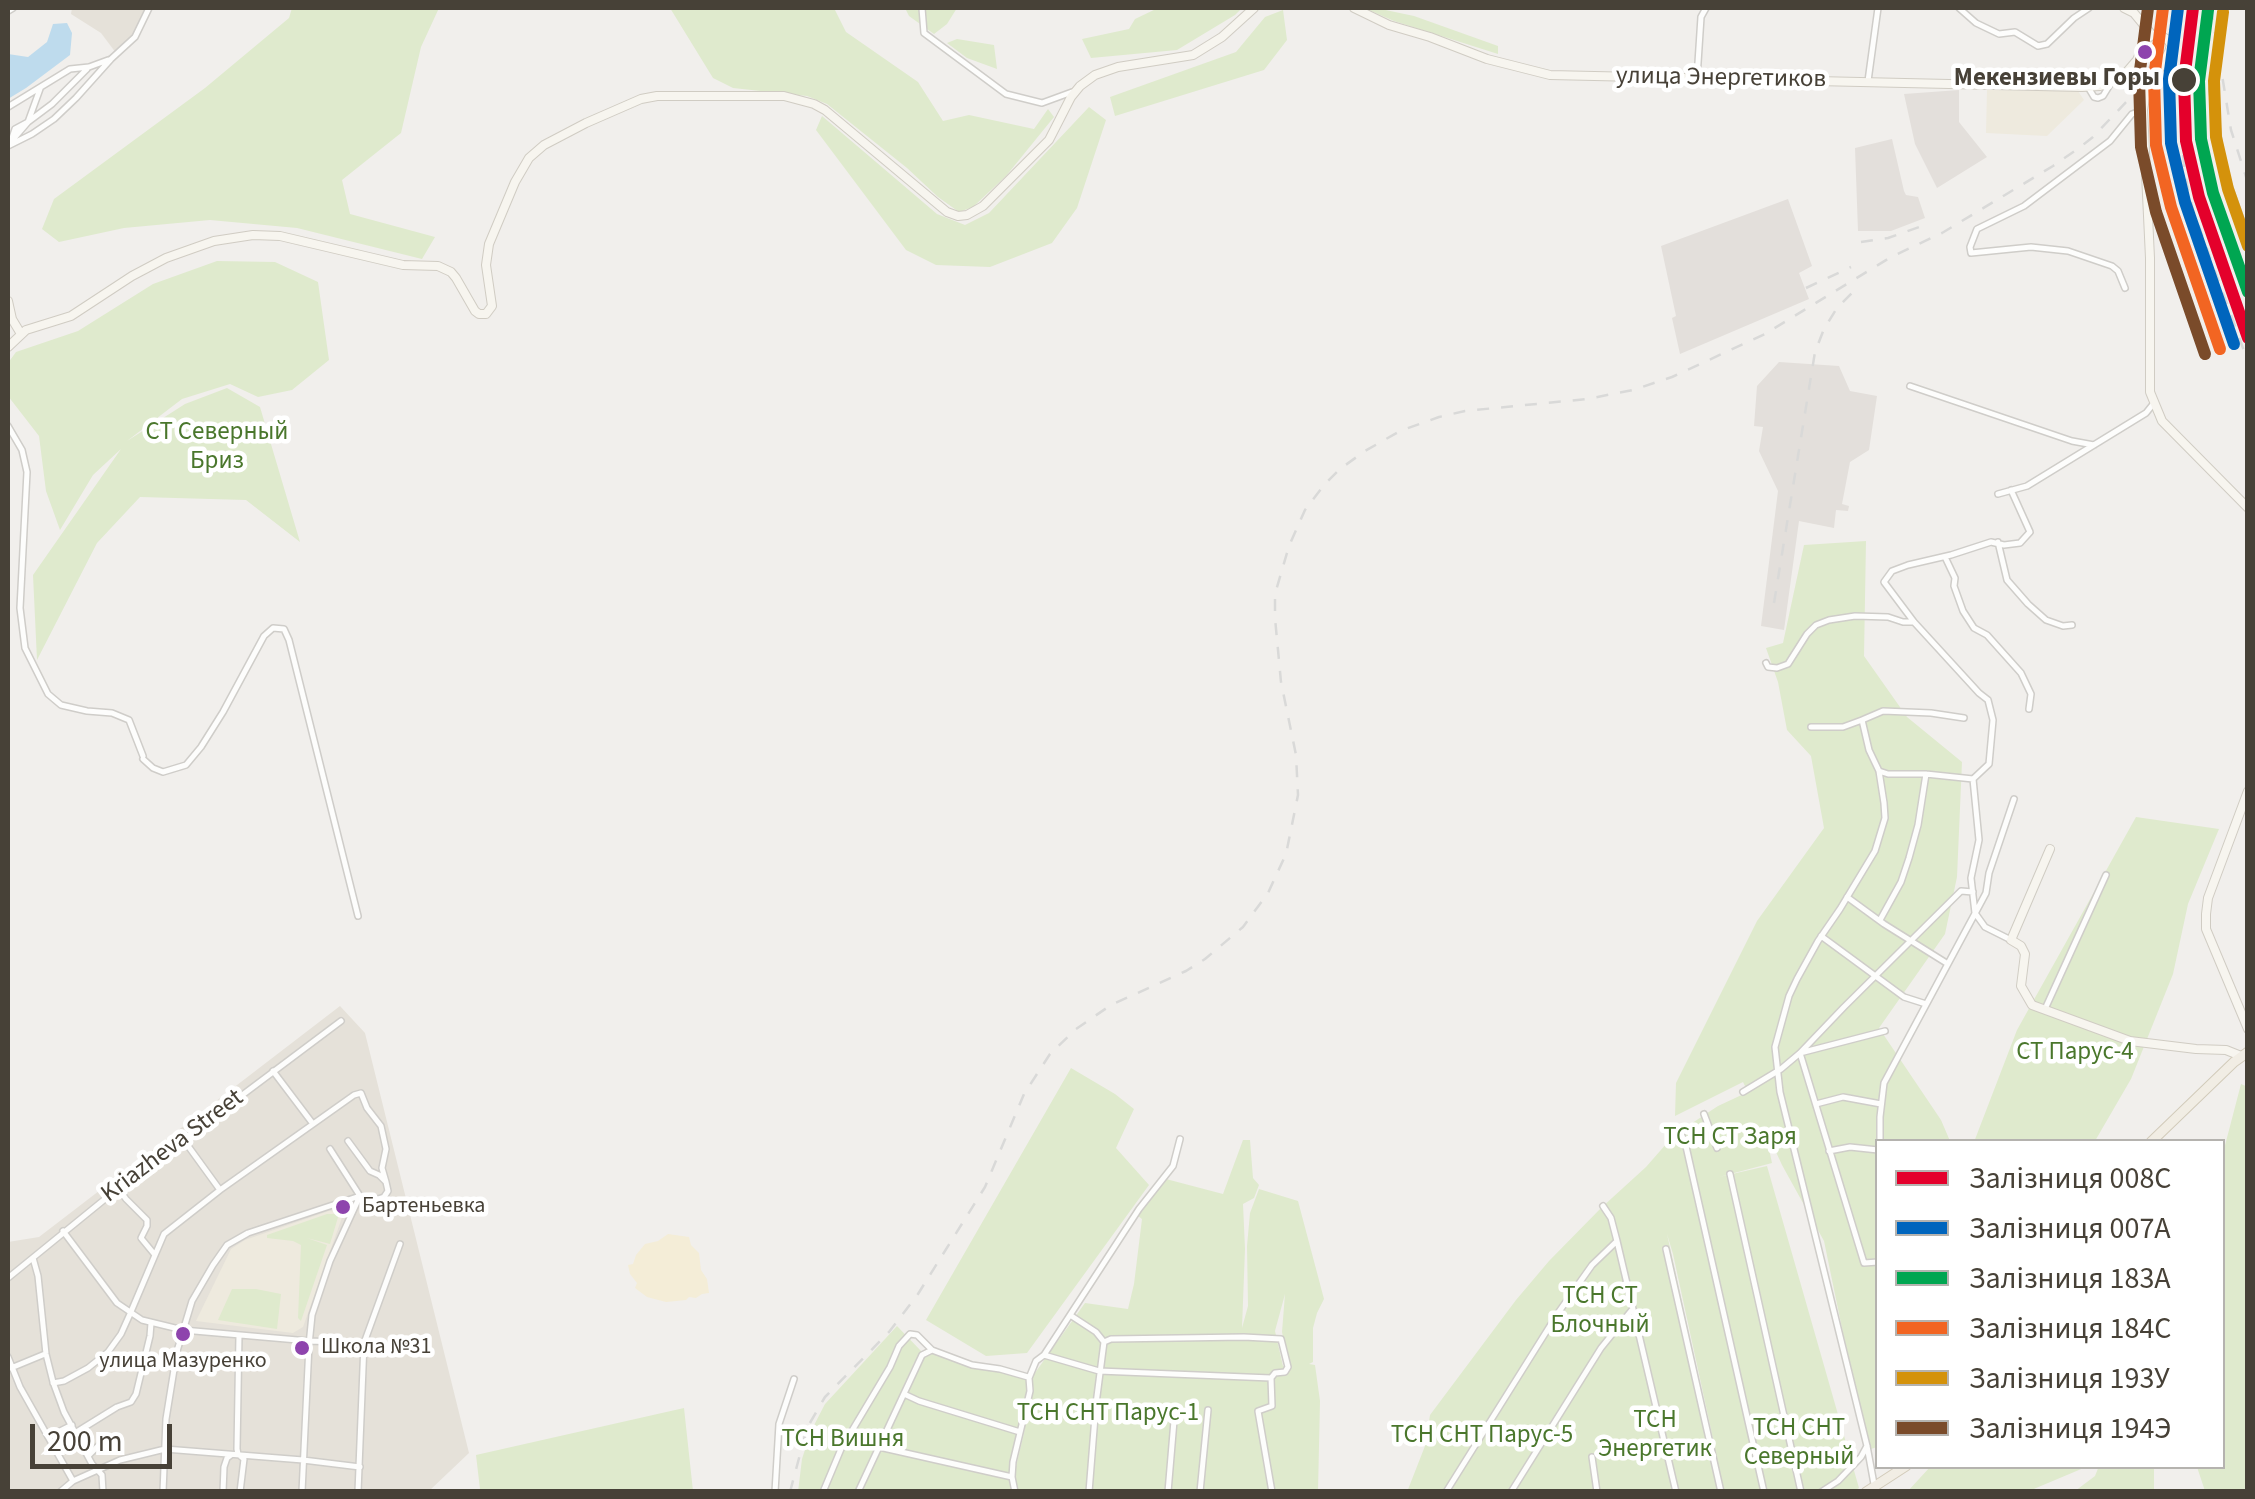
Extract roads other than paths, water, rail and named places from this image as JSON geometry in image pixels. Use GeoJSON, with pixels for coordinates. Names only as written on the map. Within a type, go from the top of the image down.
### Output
{"type":"FeatureCollection","features":[{"type":"Feature","properties":{"kind":"main road"},"geometry":{"type":"LineString","coordinates":[[8,346],[26,330],[78,312],[166,258],[214,241],[253,235],[280,236],[404,265],[438,266],[456,278],[475,311],[486,314],[492,306],[486,265],[489,244],[528,158],[557,137],[641,99],[784,96],[814,104],[948,212],[958,216],[976,212],[1048,140],[1080,86],[1095,75],[1118,67],[1193,55],[1222,37],[1254,8]]}},
{"type":"Feature","properties":{"kind":"main road","name":"улица Энергетиков"},"geometry":{"type":"LineString","coordinates":[[1354,8],[1389,25],[1487,59],[1550,75],[2088,87],[2112,82]]}},
{"type":"Feature","properties":{"kind":"main road"},"geometry":{"type":"LineString","coordinates":[[2124,8],[2152,35],[2168,40],[2170,45],[2170,52],[2146,92],[2143,110],[2150,258],[2150,392],[2162,421],[2248,508]]}},
{"type":"Feature","properties":{"kind":"main road"},"geometry":{"type":"LineString","coordinates":[[2112,82],[2134,65],[2152,35]]}},
{"type":"Feature","properties":{"kind":"main road"},"geometry":{"type":"LineString","coordinates":[[8,302],[14,332],[8,346]]}},
{"type":"Feature","properties":{"kind":"main road"},"geometry":{"type":"LineString","coordinates":[[12,319],[26,327],[44,324]]}},
{"type":"Feature","properties":{"kind":"main road"},"geometry":{"type":"LineString","coordinates":[[12,319],[21,334]]}},
{"type":"Feature","properties":{"kind":"main road"},"geometry":{"type":"LineString","coordinates":[[2248,791],[2208,898],[2206,914],[2206,929],[2248,1029]]}},
{"type":"Feature","properties":{"kind":"main road"},"geometry":{"type":"LineString","coordinates":[[2050,848],[2011,940],[2025,954],[2021,976],[2024,994],[2032,1005],[2140,1044],[2244,1054]]}},
{"type":"Feature","properties":{"kind":"main road"},"geometry":{"type":"LineString","coordinates":[[2154,1139],[2244,1054]]}},
{"type":"Feature","properties":{"kind":"main road"},"geometry":{"type":"LineString","coordinates":[[1870,1489],[1901,1469]]}},
{"type":"Feature","properties":{"kind":"street"},"geometry":{"type":"LineString","coordinates":[[9,143],[54,119],[136,38],[149,8]]}},
{"type":"Feature","properties":{"kind":"street"},"geometry":{"type":"LineString","coordinates":[[922,8],[924,33],[1006,94],[1056,106],[1059,120]]}},
{"type":"Feature","properties":{"kind":"street"},"geometry":{"type":"LineString","coordinates":[[1697,78],[1700,17],[1706,8]]}},
{"type":"Feature","properties":{"kind":"street"},"geometry":{"type":"LineString","coordinates":[[1868,82],[1878,8]]}},
{"type":"Feature","properties":{"kind":"street"},"geometry":{"type":"LineString","coordinates":[[1959,8],[1976,23],[1998,34],[2014,32],[2038,46],[2047,44],[2089,8]]}},
{"type":"Feature","properties":{"kind":"street"},"geometry":{"type":"LineString","coordinates":[[8,106],[70,69],[111,59]]}},
{"type":"Feature","properties":{"kind":"street"},"geometry":{"type":"LineString","coordinates":[[9,143],[15,129],[52,104],[89,67]]}},
{"type":"Feature","properties":{"kind":"street"},"geometry":{"type":"LineString","coordinates":[[2088,87],[2098,98],[2112,82]]}},
{"type":"Feature","properties":{"kind":"street"},"geometry":{"type":"LineString","coordinates":[[28,122],[41,86]]}},
{"type":"Feature","properties":{"kind":"street"},"geometry":{"type":"LineString","coordinates":[[1042,102],[1080,86]]}},
{"type":"Feature","properties":{"kind":"street"},"geometry":{"type":"LineString","coordinates":[[2212,89],[2222,166],[2248,239]]}},
{"type":"Feature","properties":{"kind":"street"},"geometry":{"type":"LineString","coordinates":[[2126,288],[2112,266],[2068,251],[2031,247],[1971,253],[1970,247],[1977,229],[2024,206],[2110,141],[2132,114],[2143,110]]}},
{"type":"Feature","properties":{"kind":"street"},"geometry":{"type":"LineString","coordinates":[[1910,386],[2094,446]]}},
{"type":"Feature","properties":{"kind":"street"},"geometry":{"type":"LineString","coordinates":[[1998,494],[2027,486],[2146,413],[2154,403]]}},
{"type":"Feature","properties":{"kind":"street"},"geometry":{"type":"LineString","coordinates":[[8,426],[22,450],[27,472],[20,608],[25,648],[48,694],[61,705],[112,713],[129,720],[143,757],[163,772],[186,765],[223,712],[264,636],[273,628],[284,628],[358,916]]}},
{"type":"Feature","properties":{"kind":"street"},"geometry":{"type":"LineString","coordinates":[[1879,771],[1975,776],[1988,764],[1993,720],[1988,700],[1914,622],[1884,582],[1892,570],[1991,542],[2020,543],[2030,532],[2011,490]]}},
{"type":"Feature","properties":{"kind":"street"},"geometry":{"type":"LineString","coordinates":[[1998,542],[2007,580],[2028,604],[2046,620],[2072,625]]}},
{"type":"Feature","properties":{"kind":"street"},"geometry":{"type":"LineString","coordinates":[[1944,556],[1974,628],[1987,636],[2021,672],[2031,694],[2029,709]]}},
{"type":"Feature","properties":{"kind":"street"},"geometry":{"type":"LineString","coordinates":[[1766,663],[1777,668],[1788,664],[1807,634],[1829,620],[1855,616],[1914,622]]}},
{"type":"Feature","properties":{"kind":"street"},"geometry":{"type":"LineString","coordinates":[[1810,727],[1843,727],[1883,711],[1964,718]]}},
{"type":"Feature","properties":{"kind":"street"},"geometry":{"type":"LineString","coordinates":[[1862,720],[1868,750],[1879,771],[1884,818],[1875,851],[1821,936],[1789,996],[1775,1047],[1776,1073],[1867,1446],[1870,1489]]}},
{"type":"Feature","properties":{"kind":"street"},"geometry":{"type":"LineString","coordinates":[[1880,920],[1909,858],[1926,774]]}},
{"type":"Feature","properties":{"kind":"street"},"geometry":{"type":"LineString","coordinates":[[1975,776],[1979,840],[1971,878],[1976,914],[1985,927],[2011,940]]}},
{"type":"Feature","properties":{"kind":"street"},"geometry":{"type":"LineString","coordinates":[[1880,1139],[1884,1083],[1986,893],[2014,799]]}},
{"type":"Feature","properties":{"kind":"street"},"geometry":{"type":"LineString","coordinates":[[2044,1009],[2106,875]]}},
{"type":"Feature","properties":{"kind":"street"},"geometry":{"type":"LineString","coordinates":[[1743,1092],[1800,1053],[1961,891],[1972,892]]}},
{"type":"Feature","properties":{"kind":"street"},"geometry":{"type":"LineString","coordinates":[[1847,897],[1948,964]]}},
{"type":"Feature","properties":{"kind":"street"},"geometry":{"type":"LineString","coordinates":[[1821,936],[1904,997],[1926,1004]]}},
{"type":"Feature","properties":{"kind":"street","name":"Kriazheva Street"},"geometry":{"type":"LineString","coordinates":[[8,1278],[118,1188],[342,1021]]}},
{"type":"Feature","properties":{"kind":"street"},"geometry":{"type":"LineString","coordinates":[[1800,1053],[1886,1032]]}},
{"type":"Feature","properties":{"kind":"street"},"geometry":{"type":"LineString","coordinates":[[1800,1053],[1864,1264],[1875,1262]]}},
{"type":"Feature","properties":{"kind":"street"},"geometry":{"type":"LineString","coordinates":[[273,1072],[313,1124]]}},
{"type":"Feature","properties":{"kind":"street"},"geometry":{"type":"LineString","coordinates":[[54,1383],[88,1368],[108,1352],[121,1334],[164,1234],[220,1190],[354,1095],[361,1094],[382,1126],[386,1149],[382,1168],[388,1191],[378,1199],[360,1196],[248,1233],[227,1245],[199,1287],[183,1330],[172,1379],[162,1492]]}},
{"type":"Feature","properties":{"kind":"street"},"geometry":{"type":"LineString","coordinates":[[1815,1104],[1842,1097],[1881,1104]]}},
{"type":"Feature","properties":{"kind":"street"},"geometry":{"type":"LineString","coordinates":[[1704,1114],[1717,1148]]}},
{"type":"Feature","properties":{"kind":"street"},"geometry":{"type":"LineString","coordinates":[[1680,1130],[1764,1492]]}},
{"type":"Feature","properties":{"kind":"street"},"geometry":{"type":"LineString","coordinates":[[183,1138],[220,1190]]}},
{"type":"Feature","properties":{"kind":"street"},"geometry":{"type":"LineString","coordinates":[[1015,1492],[1012,1477],[1030,1391],[1029,1378],[1038,1358],[1044,1355],[1139,1209],[1173,1166],[1180,1139]]}},
{"type":"Feature","properties":{"kind":"street"},"geometry":{"type":"LineString","coordinates":[[348,1140],[370,1171],[386,1182]]}},
{"type":"Feature","properties":{"kind":"street"},"geometry":{"type":"LineString","coordinates":[[1829,1151],[1850,1146],[1875,1150]]}},
{"type":"Feature","properties":{"kind":"street"},"geometry":{"type":"LineString","coordinates":[[330,1148],[360,1196]]}},
{"type":"Feature","properties":{"kind":"street"},"geometry":{"type":"LineString","coordinates":[[1730,1174],[1802,1492]]}},
{"type":"Feature","properties":{"kind":"street"},"geometry":{"type":"LineString","coordinates":[[118,1188],[147,1220],[141,1238],[155,1255]]}},
{"type":"Feature","properties":{"kind":"street"},"geometry":{"type":"LineString","coordinates":[[302,1492],[312,1316],[360,1196]]}},
{"type":"Feature","properties":{"kind":"street"},"geometry":{"type":"LineString","coordinates":[[1602,1206],[1611,1218],[1618,1241],[1676,1492]]}},
{"type":"Feature","properties":{"kind":"street"},"geometry":{"type":"LineString","coordinates":[[63,1231],[116,1304],[151,1323],[239,1335],[364,1342]]}},
{"type":"Feature","properties":{"kind":"street"},"geometry":{"type":"LineString","coordinates":[[1446,1492],[1558,1313],[1592,1266],[1618,1241]]}},
{"type":"Feature","properties":{"kind":"street"},"geometry":{"type":"LineString","coordinates":[[358,1492],[364,1342],[400,1244]]}},
{"type":"Feature","properties":{"kind":"street"},"geometry":{"type":"LineString","coordinates":[[1666,1249],[1721,1492]]}},
{"type":"Feature","properties":{"kind":"street"},"geometry":{"type":"LineString","coordinates":[[33,1258],[46,1354],[54,1383],[76,1433],[102,1475],[103,1492]]}},
{"type":"Feature","properties":{"kind":"street"},"geometry":{"type":"LineString","coordinates":[[1512,1492],[1601,1348],[1632,1309]]}},
{"type":"Feature","properties":{"kind":"street"},"geometry":{"type":"LineString","coordinates":[[1070,1316],[1096,1332],[1104,1342],[1089,1492]]}},
{"type":"Feature","properties":{"kind":"street"},"geometry":{"type":"LineString","coordinates":[[76,1433],[131,1402],[151,1323]]}},
{"type":"Feature","properties":{"kind":"street"},"geometry":{"type":"LineString","coordinates":[[823,1492],[840,1449],[899,1346],[910,1334],[917,1335],[932,1350],[972,1365],[1029,1378]]}},
{"type":"Feature","properties":{"kind":"street"},"geometry":{"type":"LineString","coordinates":[[236,1453],[239,1335]]}},
{"type":"Feature","properties":{"kind":"street"},"geometry":{"type":"LineString","coordinates":[[1104,1342],[1281,1339],[1288,1367],[1272,1378],[1272,1406],[1258,1412],[1272,1492]]}},
{"type":"Feature","properties":{"kind":"street"},"geometry":{"type":"LineString","coordinates":[[858,1492],[916,1366],[922,1355],[932,1350]]}},
{"type":"Feature","properties":{"kind":"street"},"geometry":{"type":"LineString","coordinates":[[11,1368],[46,1354]]}},
{"type":"Feature","properties":{"kind":"street"},"geometry":{"type":"LineString","coordinates":[[1044,1355],[1099,1371],[1272,1378]]}},
{"type":"Feature","properties":{"kind":"street"},"geometry":{"type":"LineString","coordinates":[[8,1357],[74,1481]]}},
{"type":"Feature","properties":{"kind":"street"},"geometry":{"type":"LineString","coordinates":[[775,1492],[780,1424],[794,1379]]}},
{"type":"Feature","properties":{"kind":"street"},"geometry":{"type":"LineString","coordinates":[[904,1394],[918,1402],[1020,1432]]}},
{"type":"Feature","properties":{"kind":"street"},"geometry":{"type":"LineString","coordinates":[[1168,1492],[1175,1410]]}},
{"type":"Feature","properties":{"kind":"street"},"geometry":{"type":"LineString","coordinates":[[1200,1492],[1208,1410]]}},
{"type":"Feature","properties":{"kind":"street"},"geometry":{"type":"LineString","coordinates":[[48,1437],[72,1425]]}},
{"type":"Feature","properties":{"kind":"street"},"geometry":{"type":"LineString","coordinates":[[88,1456],[101,1443]]}},
{"type":"Feature","properties":{"kind":"street"},"geometry":{"type":"LineString","coordinates":[[879,1446],[1012,1477]]}},
{"type":"Feature","properties":{"kind":"street"},"geometry":{"type":"LineString","coordinates":[[1820,1492],[1838,1481],[1867,1446]]}},
{"type":"Feature","properties":{"kind":"street"},"geometry":{"type":"LineString","coordinates":[[60,1492],[74,1481],[120,1460],[165,1450],[236,1453],[360,1467]]}},
{"type":"Feature","properties":{"kind":"street"},"geometry":{"type":"LineString","coordinates":[[224,1492],[224,1467],[227,1458],[236,1453]]}},
{"type":"Feature","properties":{"kind":"street"},"geometry":{"type":"LineString","coordinates":[[236,1453],[244,1459],[240,1492]]}},
{"type":"Feature","properties":{"kind":"street"},"geometry":{"type":"LineString","coordinates":[[1592,1458],[1598,1492]]}},
{"type":"Feature","properties":{"kind":"water"},"geometry":{"type":"Polygon","coordinates":[[[67,23],[72,33],[70,55],[8,99],[8,54],[28,57],[47,42],[53,24],[67,23]]]}},
{"type":"Feature","properties":{"kind":"railway"},"geometry":{"type":"LineString","coordinates":[[790,1492],[807,1428],[825,1397],[889,1332],[918,1294],[985,1187],[1024,1094],[1050,1054],[1076,1029],[1111,1005],[1205,959],[1243,927],[1268,893],[1286,854],[1298,795],[1296,755],[1281,682],[1275,594],[1305,510],[1324,485],[1365,451],[1400,431],[1439,417],[1633,390],[1672,377],[1765,334],[1891,257],[1942,233],[2079,148],[2128,100],[2182,8]]}},
{"type":"Feature","properties":{"kind":"railway"},"geometry":{"type":"LineString","coordinates":[[2211,8],[2231,130],[2248,183]]}},
{"type":"Feature","properties":{"kind":"railway"},"geometry":{"type":"LineString","coordinates":[[2181,131],[2193,210],[2248,362]]}},
{"type":"Feature","properties":{"kind":"railway"},"geometry":{"type":"LineString","coordinates":[[1861,242],[1888,238],[1925,225]]}},
{"type":"Feature","properties":{"kind":"railway"},"geometry":{"type":"LineString","coordinates":[[1806,288],[1851,267]]}},
{"type":"Feature","properties":{"kind":"railway"},"geometry":{"type":"LineString","coordinates":[[1774,603],[1815,352],[1837,308],[1859,286]]}},
{"type":"Feature","properties":{"kind":"rail line","name":"194Э"},"geometry":{"type":"LineString","coordinates":[[2148,8],[2139,78],[2141,147],[2156,212],[2205,354]]}},
{"type":"Feature","properties":{"kind":"rail line","name":"184С"},"geometry":{"type":"LineString","coordinates":[[2163,8],[2154,79],[2156,145],[2171,207],[2220,349]]}},
{"type":"Feature","properties":{"kind":"rail line","name":"007А"},"geometry":{"type":"LineString","coordinates":[[2178,8],[2169,79],[2171,143],[2185,202],[2234,344]]}},
{"type":"Feature","properties":{"kind":"rail line","name":"008С"},"geometry":{"type":"LineString","coordinates":[[2193,8],[2184,80],[2186,141],[2199,197],[2248,338]]}},
{"type":"Feature","properties":{"kind":"rail line","name":"183А"},"geometry":{"type":"LineString","coordinates":[[2208,10],[2199,81],[2201,139],[2213,193],[2248,292]]}},
{"type":"Feature","properties":{"kind":"rail line","name":"193У"},"geometry":{"type":"LineString","coordinates":[[2223,12],[2214,81],[2216,137],[2228,189],[2248,246]]}},
{"type":"Feature","properties":{"kind":"place","name":"Мекензиевы Горы"},"geometry":{"type":"Point","coordinates":[2184,80]}},
{"type":"Feature","properties":{"kind":"place","name":"Бартеньевка"},"geometry":{"type":"Point","coordinates":[343,1207]}},
{"type":"Feature","properties":{"kind":"place","name":"улица Мазуренко"},"geometry":{"type":"Point","coordinates":[183,1334]}},
{"type":"Feature","properties":{"kind":"place","name":"Школа №31"},"geometry":{"type":"Point","coordinates":[302,1348]}},
{"type":"Feature","properties":{"kind":"park label","name":"СТ Северный Бриз"},"geometry":{"type":"Point","coordinates":[217,448]}},
{"type":"Feature","properties":{"kind":"park label","name":"СТ Парус-4"},"geometry":{"type":"Point","coordinates":[2075,1054]}},
{"type":"Feature","properties":{"kind":"park label","name":"ТСН СТ Заря"},"geometry":{"type":"Point","coordinates":[1730,1139]}},
{"type":"Feature","properties":{"kind":"park label","name":"ТСН СТ Блочный"},"geometry":{"type":"Point","coordinates":[1600,1312]}},
{"type":"Feature","properties":{"kind":"park label","name":"ТСН СНТ Парус-1"},"geometry":{"type":"Point","coordinates":[1108,1415]}},
{"type":"Feature","properties":{"kind":"park label","name":"ТСН Энергетик"},"geometry":{"type":"Point","coordinates":[1655,1436]}},
{"type":"Feature","properties":{"kind":"park label","name":"ТСН СНТ Парус-5"},"geometry":{"type":"Point","coordinates":[1482,1437]}},
{"type":"Feature","properties":{"kind":"park label","name":"ТСН Вишня"},"geometry":{"type":"Point","coordinates":[843,1441]}},
{"type":"Feature","properties":{"kind":"park label","name":"ТСН СНТ Северный"},"geometry":{"type":"Point","coordinates":[1799,1444]}}]}
